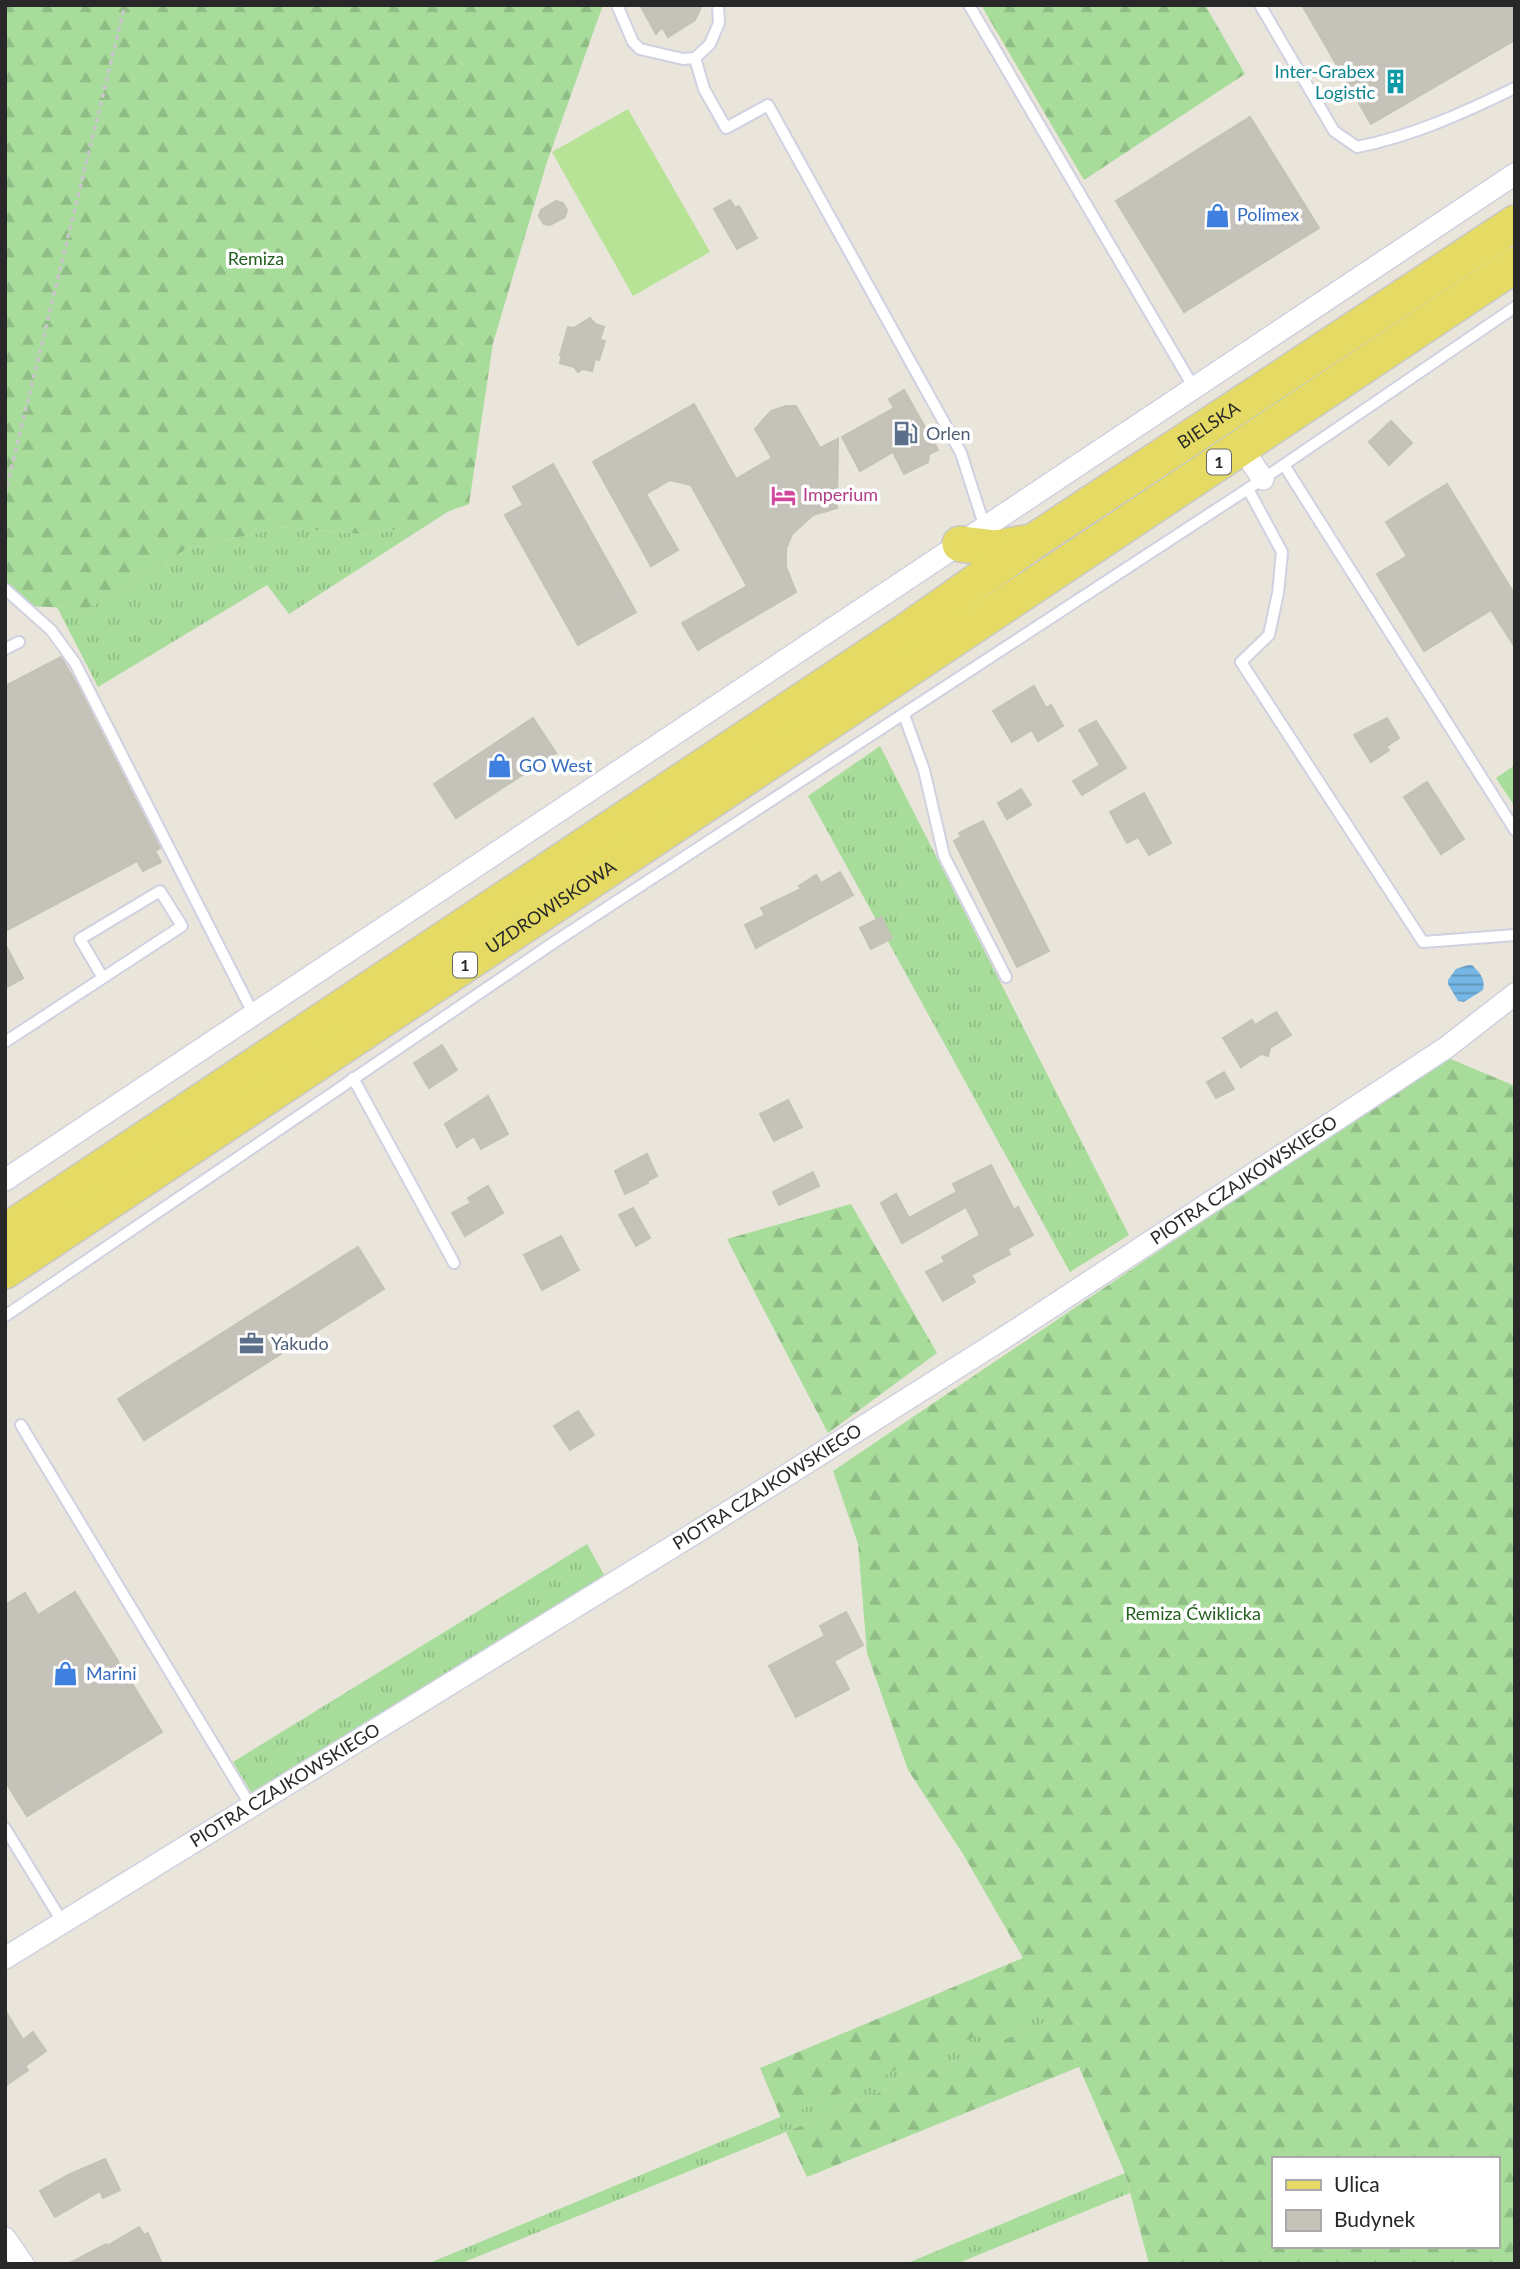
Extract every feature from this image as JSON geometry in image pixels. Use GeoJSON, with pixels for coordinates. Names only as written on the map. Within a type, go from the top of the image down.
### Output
{"type":"FeatureCollection","features":[{"type":"Feature","properties":{"kind":"main road","name":"BIELSKA"},"geometry":{"type":"LineString","coordinates":[[914,646],[1034,541],[1515,223]]}},
{"type":"Feature","properties":{"kind":"main road","name":"BIELSKA"},"geometry":{"type":"LineString","coordinates":[[914,646],[1241,447],[1515,265]]}},
{"type":"Feature","properties":{"kind":"main road"},"geometry":{"type":"LineString","coordinates":[[973,536],[995,548],[1034,541]]}},
{"type":"Feature","properties":{"kind":"main road","name":"UZDROWISKOWA"},"geometry":{"type":"LineString","coordinates":[[5,1232],[914,646]]}},
{"type":"Feature","properties":{"kind":"main road","name":"UZDROWISKOWA"},"geometry":{"type":"LineString","coordinates":[[5,1271],[914,646]]}},
{"type":"Feature","properties":{"kind":"street"},"geometry":{"type":"LineString","coordinates":[[5,1180],[1515,174]]}},
{"type":"Feature","properties":{"kind":"street"},"geometry":{"type":"LineString","coordinates":[[1241,447],[1256,484]]}},
{"type":"Feature","properties":{"kind":"street","name":"PIOTRA CZAJKOWSKIEGO"},"geometry":{"type":"LineString","coordinates":[[5,1958],[252,1808],[1010,1334],[1447,1046],[1515,994]]}},
{"type":"Feature","properties":{"kind":"street"},"geometry":{"type":"LineString","coordinates":[[5,2238],[23,2264]]}},
{"type":"Feature","properties":{"kind":"lane"},"geometry":{"type":"LineString","coordinates":[[617,5],[633,42],[640,49],[683,59],[695,58],[710,44],[719,23],[718,5]]}},
{"type":"Feature","properties":{"kind":"lane"},"geometry":{"type":"LineString","coordinates":[[969,5],[1194,388]]}},
{"type":"Feature","properties":{"kind":"lane"},"geometry":{"type":"LineString","coordinates":[[1260,5],[1334,131],[1357,148],[1389,141],[1453,118],[1515,88]]}},
{"type":"Feature","properties":{"kind":"lane"},"geometry":{"type":"LineString","coordinates":[[695,58],[704,89],[726,128],[768,106],[961,453],[973,536]]}},
{"type":"Feature","properties":{"kind":"lane"},"geometry":{"type":"LineString","coordinates":[[5,1316],[556,942],[1256,484],[1515,307]]}},
{"type":"Feature","properties":{"kind":"lane"},"geometry":{"type":"LineString","coordinates":[[1284,465],[1515,830]]}},
{"type":"Feature","properties":{"kind":"lane"},"geometry":{"type":"LineString","coordinates":[[1256,484],[1282,552],[1279,593],[1269,635],[1241,662],[1423,942],[1515,935]]}},
{"type":"Feature","properties":{"kind":"lane"},"geometry":{"type":"LineString","coordinates":[[5,589],[51,630],[75,663],[254,1015]]}},
{"type":"Feature","properties":{"kind":"lane"},"geometry":{"type":"LineString","coordinates":[[5,649],[19,642]]}},
{"type":"Feature","properties":{"kind":"lane"},"geometry":{"type":"LineString","coordinates":[[904,715],[924,770],[944,856],[1006,977]]}},
{"type":"Feature","properties":{"kind":"lane"},"geometry":{"type":"LineString","coordinates":[[5,1042],[103,978],[182,926],[160,891],[80,939],[103,978]]}},
{"type":"Feature","properties":{"kind":"lane"},"geometry":{"type":"LineString","coordinates":[[354,1078],[454,1263]]}},
{"type":"Feature","properties":{"kind":"lane"},"geometry":{"type":"LineString","coordinates":[[21,1425],[252,1808]]}},
{"type":"Feature","properties":{"kind":"lane"},"geometry":{"type":"LineString","coordinates":[[5,1828],[63,1923]]}},
{"type":"Feature","properties":{"kind":"path"},"geometry":{"type":"LineString","coordinates":[[5,494],[125,5]]}},
{"type":"Feature","properties":{"kind":"green space","name":"Remiza"},"geometry":{"type":"Polygon","coordinates":[[[5,5],[603,5],[547,162],[493,343],[469,504],[398,529],[370,535],[283,527],[185,550],[87,609],[29,606],[5,599],[5,5]]]}},
{"type":"Feature","properties":{"kind":"green space"},"geometry":{"type":"Polygon","coordinates":[[[981,5],[1205,5],[1245,74],[1084,180],[981,5]]]}},
{"type":"Feature","properties":{"kind":"green space"},"geometry":{"type":"Polygon","coordinates":[[[628,109],[710,252],[633,296],[552,152],[628,109]]]}},
{"type":"Feature","properties":{"kind":"green space"},"geometry":{"type":"Polygon","coordinates":[[[452,509],[289,614],[267,585],[98,687],[57,607],[87,609],[185,550],[283,527],[370,535],[398,529],[452,509]]]}},
{"type":"Feature","properties":{"kind":"green space"},"geometry":{"type":"Polygon","coordinates":[[[880,746],[1129,1235],[1070,1272],[808,796],[880,746]]]}},
{"type":"Feature","properties":{"kind":"green space"},"geometry":{"type":"Polygon","coordinates":[[[1515,765],[1515,807],[1496,778],[1515,765]]]}},
{"type":"Feature","properties":{"kind":"green space","name":"Remiza Ćwiklicka"},"geometry":{"type":"Polygon","coordinates":[[[1446,1057],[1515,1086],[1515,2264],[1149,2264],[1125,2173],[1079,2067],[807,2177],[786,2132],[1055,2018],[1049,2006],[781,2118],[760,2068],[1023,1958],[963,1854],[908,1770],[867,1653],[858,1544],[833,1471],[1446,1057]]]}},
{"type":"Feature","properties":{"kind":"green space"},"geometry":{"type":"Polygon","coordinates":[[[851,1204],[937,1353],[828,1433],[727,1239],[851,1204]]]}},
{"type":"Feature","properties":{"kind":"green space"},"geometry":{"type":"Polygon","coordinates":[[[587,1544],[607,1580],[254,1797],[233,1762],[587,1544]]]}},
{"type":"Feature","properties":{"kind":"green space"},"geometry":{"type":"Polygon","coordinates":[[[1049,2005],[1056,2018],[786,2132],[459,2264],[427,2264],[1049,2005]]]}},
{"type":"Feature","properties":{"kind":"green space"},"geometry":{"type":"Polygon","coordinates":[[[1125,2173],[1130,2193],[956,2264],[905,2264],[1125,2173]]]}},
{"type":"Feature","properties":{"kind":"water"},"geometry":{"type":"Polygon","coordinates":[[[1472,965],[1481,976],[1484,982],[1483,990],[1464,1002],[1458,1001],[1448,980],[1456,969],[1472,965]]]}},
{"type":"Feature","properties":{"kind":"building"},"geometry":{"type":"Polygon","coordinates":[[[640,5],[702,5],[695,20],[668,37],[662,27],[656,34],[640,5]]]}},
{"type":"Feature","properties":{"kind":"building","name":"Inter-Grabex Logistic"},"geometry":{"type":"Polygon","coordinates":[[[1302,5],[1515,5],[1515,40],[1371,124],[1302,5]]]}},
{"type":"Feature","properties":{"kind":"building","name":"Polimex"},"geometry":{"type":"Polygon","coordinates":[[[1250,117],[1319,228],[1184,312],[1116,201],[1250,117]]]}},
{"type":"Feature","properties":{"kind":"building"},"geometry":{"type":"Polygon","coordinates":[[[730,200],[735,208],[739,206],[757,238],[737,249],[714,209],[730,200]]]}},
{"type":"Feature","properties":{"kind":"building"},"geometry":{"type":"Polygon","coordinates":[[[556,201],[563,203],[567,210],[565,217],[550,225],[544,224],[539,216],[541,210],[556,201]]]}},
{"type":"Feature","properties":{"kind":"building"},"geometry":{"type":"Polygon","coordinates":[[[590,318],[595,324],[604,327],[600,340],[605,341],[592,371],[583,369],[578,372],[574,367],[560,363],[560,355],[568,327],[574,328],[590,318]]]}},
{"type":"Feature","properties":{"kind":"building","name":"Orlen"},"geometry":{"type":"Polygon","coordinates":[[[904,390],[938,450],[929,454],[928,462],[904,474],[893,452],[860,471],[842,437],[894,408],[889,399],[904,390]]]}},
{"type":"Feature","properties":{"kind":"building"},"geometry":{"type":"Polygon","coordinates":[[[694,404],[736,479],[772,458],[755,429],[771,411],[796,406],[820,448],[838,439],[837,508],[813,515],[792,534],[786,549],[786,567],[796,592],[698,650],[682,623],[747,586],[691,485],[670,480],[646,494],[678,550],[651,566],[593,462],[694,404]]]}},
{"type":"Feature","properties":{"kind":"building"},"geometry":{"type":"Polygon","coordinates":[[[1391,421],[1412,443],[1389,465],[1369,442],[1391,421]]]}},
{"type":"Feature","properties":{"kind":"building"},"geometry":{"type":"Polygon","coordinates":[[[553,464],[636,612],[578,645],[505,515],[523,505],[513,487],[553,464]]]}},
{"type":"Feature","properties":{"kind":"building"},"geometry":{"type":"Polygon","coordinates":[[[1447,484],[1515,595],[1515,647],[1491,610],[1424,651],[1377,574],[1407,556],[1386,522],[1447,484]]]}},
{"type":"Feature","properties":{"kind":"building"},"geometry":{"type":"Polygon","coordinates":[[[61,657],[160,848],[155,851],[161,862],[143,871],[137,861],[5,931],[5,686],[61,657]]]}},
{"type":"Feature","properties":{"kind":"building"},"geometry":{"type":"Polygon","coordinates":[[[1034,686],[1046,708],[1051,705],[1063,726],[1038,741],[1032,730],[1012,742],[993,711],[1034,686]]]}},
{"type":"Feature","properties":{"kind":"building","name":"GO West"},"geometry":{"type":"Polygon","coordinates":[[[533,718],[556,753],[456,818],[434,784],[533,718]]]}},
{"type":"Feature","properties":{"kind":"building"},"geometry":{"type":"Polygon","coordinates":[[[1387,718],[1399,738],[1386,747],[1389,750],[1371,762],[1354,735],[1387,718]]]}},
{"type":"Feature","properties":{"kind":"building"},"geometry":{"type":"Polygon","coordinates":[[[1096,721],[1126,768],[1082,795],[1073,781],[1100,765],[1079,730],[1096,721]]]}},
{"type":"Feature","properties":{"kind":"building"},"geometry":{"type":"Polygon","coordinates":[[[1427,782],[1464,839],[1441,854],[1404,797],[1427,782]]]}},
{"type":"Feature","properties":{"kind":"building"},"geometry":{"type":"Polygon","coordinates":[[[1021,789],[1031,805],[1007,819],[998,803],[1021,789]]]}},
{"type":"Feature","properties":{"kind":"building"},"geometry":{"type":"Polygon","coordinates":[[[1144,793],[1171,843],[1149,855],[1138,837],[1127,843],[1110,812],[1144,793]]]}},
{"type":"Feature","properties":{"kind":"building"},"geometry":{"type":"Polygon","coordinates":[[[983,821],[1049,951],[1017,967],[954,841],[961,837],[959,833],[983,821]]]}},
{"type":"Feature","properties":{"kind":"building"},"geometry":{"type":"Polygon","coordinates":[[[840,872],[853,895],[756,948],[745,925],[765,915],[761,908],[801,889],[799,886],[816,875],[821,883],[840,872]]]}},
{"type":"Feature","properties":{"kind":"building"},"geometry":{"type":"Polygon","coordinates":[[[881,917],[892,938],[871,949],[860,928],[881,917]]]}},
{"type":"Feature","properties":{"kind":"building"},"geometry":{"type":"Polygon","coordinates":[[[5,944],[23,978],[5,988],[5,944]]]}},
{"type":"Feature","properties":{"kind":"building"},"geometry":{"type":"Polygon","coordinates":[[[1276,1012],[1291,1035],[1270,1048],[1268,1056],[1261,1054],[1241,1067],[1223,1038],[1252,1020],[1255,1025],[1276,1012]]]}},
{"type":"Feature","properties":{"kind":"building"},"geometry":{"type":"Polygon","coordinates":[[[442,1045],[457,1070],[429,1088],[414,1063],[442,1045]]]}},
{"type":"Feature","properties":{"kind":"building"},"geometry":{"type":"Polygon","coordinates":[[[1224,1072],[1234,1089],[1216,1098],[1207,1082],[1224,1072]]]}},
{"type":"Feature","properties":{"kind":"building"},"geometry":{"type":"Polygon","coordinates":[[[488,1096],[508,1134],[481,1149],[474,1136],[457,1147],[445,1124],[488,1096]]]}},
{"type":"Feature","properties":{"kind":"building"},"geometry":{"type":"Polygon","coordinates":[[[788,1100],[802,1127],[774,1141],[760,1114],[788,1100]]]}},
{"type":"Feature","properties":{"kind":"building"},"geometry":{"type":"Polygon","coordinates":[[[647,1154],[657,1176],[625,1194],[615,1171],[647,1154]]]}},
{"type":"Feature","properties":{"kind":"building"},"geometry":{"type":"Polygon","coordinates":[[[991,1165],[1014,1210],[1018,1207],[1033,1235],[1007,1249],[1010,1254],[971,1275],[975,1282],[943,1301],[926,1272],[945,1262],[942,1257],[980,1235],[966,1207],[902,1243],[881,1203],[896,1194],[909,1218],[957,1192],[953,1184],[991,1165]]]}},
{"type":"Feature","properties":{"kind":"building"},"geometry":{"type":"Polygon","coordinates":[[[813,1172],[819,1186],[779,1205],[773,1192],[813,1172]]]}},
{"type":"Feature","properties":{"kind":"building"},"geometry":{"type":"Polygon","coordinates":[[[488,1186],[503,1213],[465,1236],[452,1213],[471,1203],[468,1198],[488,1186]]]}},
{"type":"Feature","properties":{"kind":"building"},"geometry":{"type":"Polygon","coordinates":[[[633,1208],[650,1238],[636,1246],[619,1215],[633,1208]]]}},
{"type":"Feature","properties":{"kind":"building"},"geometry":{"type":"Polygon","coordinates":[[[561,1236],[579,1270],[542,1290],[524,1255],[561,1236]]]}},
{"type":"Feature","properties":{"kind":"building","name":"Yakudo"},"geometry":{"type":"Polygon","coordinates":[[[358,1247],[384,1289],[144,1440],[118,1399],[358,1247]]]}},
{"type":"Feature","properties":{"kind":"building"},"geometry":{"type":"Polygon","coordinates":[[[578,1411],[594,1435],[570,1450],[554,1426],[578,1411]]]}},
{"type":"Feature","properties":{"kind":"building","name":"Marini"},"geometry":{"type":"Polygon","coordinates":[[[75,1592],[162,1732],[27,1816],[5,1781],[5,1605],[25,1593],[38,1615],[75,1592]]]}},
{"type":"Feature","properties":{"kind":"building"},"geometry":{"type":"Polygon","coordinates":[[[846,1612],[863,1645],[834,1661],[849,1689],[796,1717],[769,1666],[825,1636],[820,1626],[846,1612]]]}},
{"type":"Feature","properties":{"kind":"building"},"geometry":{"type":"Polygon","coordinates":[[[5,2010],[23,2040],[33,2032],[46,2051],[25,2066],[28,2070],[5,2086],[5,2010]]]}},
{"type":"Feature","properties":{"kind":"building"},"geometry":{"type":"Polygon","coordinates":[[[105,2159],[120,2190],[103,2198],[100,2191],[55,2217],[40,2191],[105,2159]]]}},
{"type":"Feature","properties":{"kind":"building"},"geometry":{"type":"Polygon","coordinates":[[[139,2227],[144,2235],[148,2233],[162,2264],[68,2264],[106,2244],[107,2246],[139,2227]]]}},
{"type":"Feature","properties":{"kind":"place","name":"Inter-Grabex Logistic"},"geometry":{"type":"Point","coordinates":[1395,82]}},
{"type":"Feature","properties":{"kind":"place","name":"Polimex"},"geometry":{"type":"Point","coordinates":[1217,215]}},
{"type":"Feature","properties":{"kind":"place","name":"Orlen"},"geometry":{"type":"Point","coordinates":[906,434]}},
{"type":"Feature","properties":{"kind":"place","name":"Imperium"},"geometry":{"type":"Point","coordinates":[783,495]}},
{"type":"Feature","properties":{"kind":"place","name":"GO West"},"geometry":{"type":"Point","coordinates":[499,766]}},
{"type":"Feature","properties":{"kind":"place","name":"Yakudo"},"geometry":{"type":"Point","coordinates":[251,1344]}},
{"type":"Feature","properties":{"kind":"place","name":"Marini"},"geometry":{"type":"Point","coordinates":[66,1674]}}]}
